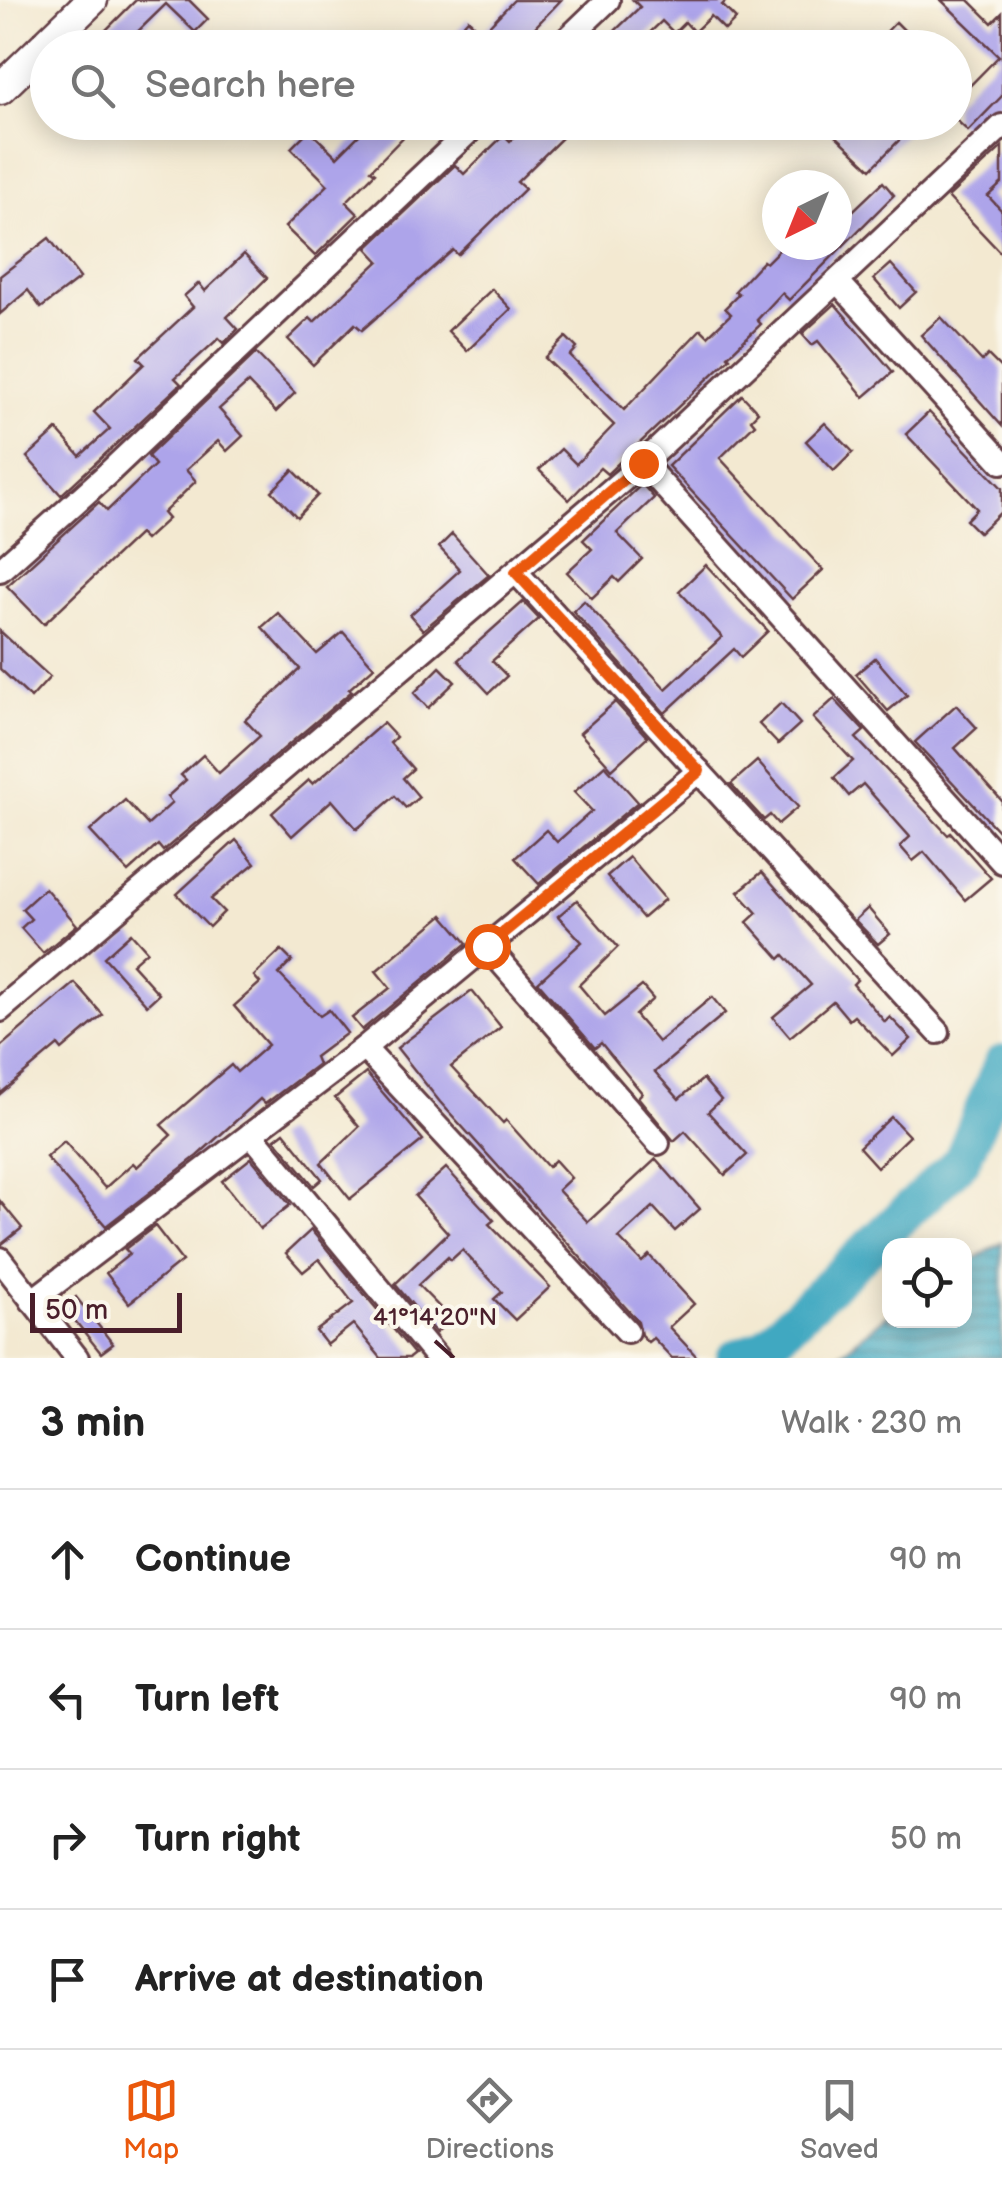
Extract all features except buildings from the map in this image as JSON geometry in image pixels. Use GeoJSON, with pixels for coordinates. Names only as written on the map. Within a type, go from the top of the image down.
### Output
{"type":"FeatureCollection","features":[{"type":"Feature","properties":{"kind":"main road"},"geometry":{"type":"LineString","coordinates":[[61,30],[92,0]]}},
{"type":"Feature","properties":{"kind":"main road"},"geometry":{"type":"LineString","coordinates":[[0,89],[30,60]]}},
{"type":"Feature","properties":{"kind":"street"},"geometry":{"type":"LineString","coordinates":[[577,30],[608,0]]}},
{"type":"Feature","properties":{"kind":"street"},"geometry":{"type":"LineString","coordinates":[[0,1010],[643,463],[1002,126]]}},
{"type":"Feature","properties":{"kind":"street"},"geometry":{"type":"LineString","coordinates":[[0,570],[120,463],[460,140]]}},
{"type":"Feature","properties":{"kind":"street"},"geometry":{"type":"LineString","coordinates":[[838,282],[1002,462]]}},
{"type":"Feature","properties":{"kind":"street"},"geometry":{"type":"LineString","coordinates":[[643,463],[1002,862]]}},
{"type":"Feature","properties":{"kind":"street"},"geometry":{"type":"LineString","coordinates":[[516,572],[938,1032]]}},
{"type":"Feature","properties":{"kind":"street"},"geometry":{"type":"LineString","coordinates":[[32,1301],[364,1048],[699,771]]}},
{"type":"Feature","properties":{"kind":"street"},"geometry":{"type":"LineString","coordinates":[[487,946],[658,1144]]}},
{"type":"Feature","properties":{"kind":"street"},"geometry":{"type":"LineString","coordinates":[[364,1048],[627,1331]]}},
{"type":"Feature","properties":{"kind":"street"},"geometry":{"type":"LineString","coordinates":[[251,1134],[438,1358]]}},
{"type":"Feature","properties":{"kind":"street"},"geometry":{"type":"LineString","coordinates":[[0,1259],[76,1358]]}},
{"type":"Feature","properties":{"kind":"water"},"geometry":{"type":"Polygon","coordinates":[[[1002,1243],[1002,1358],[835,1358],[882,1319],[882,1328],[972,1328],[972,1260],[1002,1243]]]}},
{"type":"Feature","properties":{"kind":"waterway"},"geometry":{"type":"LineString","coordinates":[[735,1358],[764,1347],[962,1160],[1002,1064]]}},
{"type":"Feature","properties":{"kind":"route"},"geometry":{"type":"LineString","coordinates":[[487,946],[699,771],[516,572],[643,463]]}}]}
